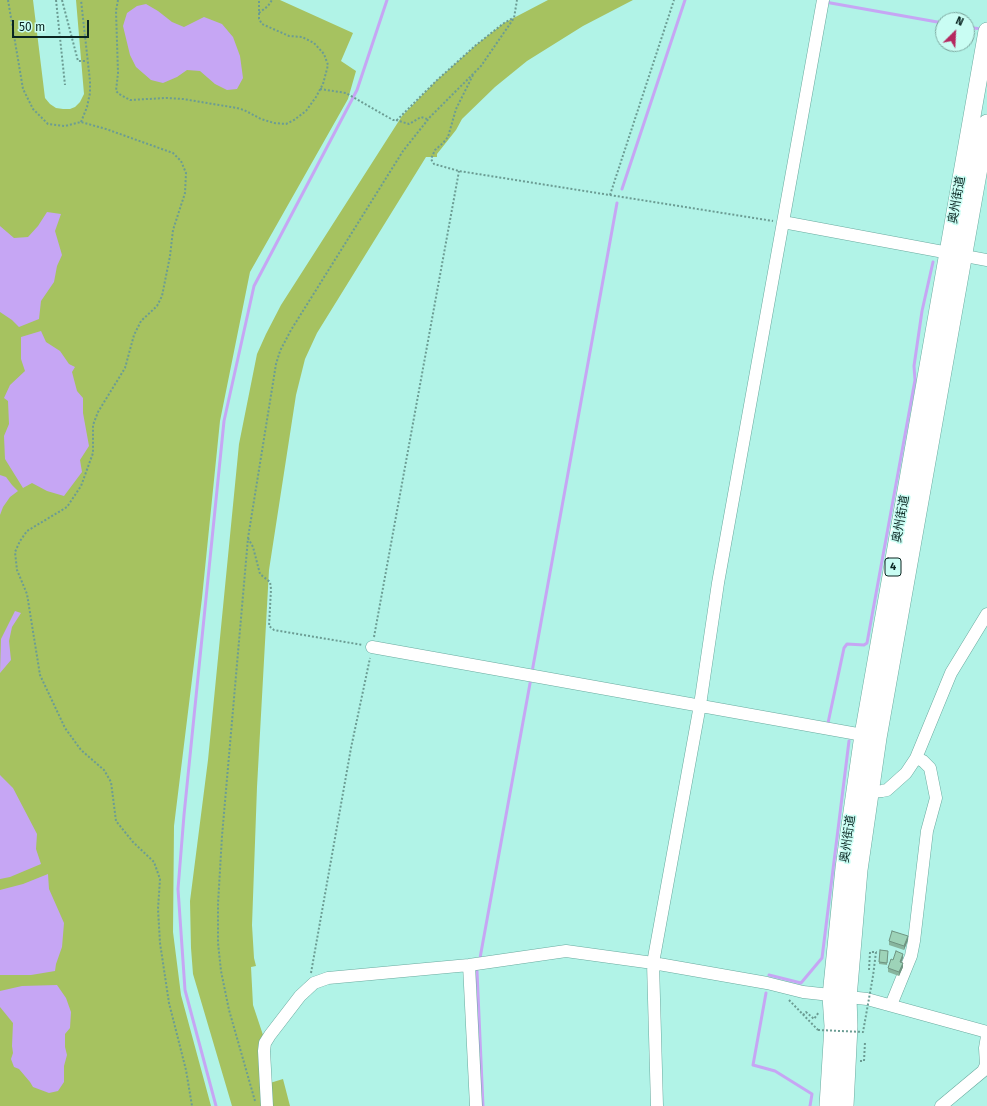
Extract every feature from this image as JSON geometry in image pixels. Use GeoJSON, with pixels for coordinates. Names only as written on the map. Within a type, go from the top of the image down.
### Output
{"type":"FeatureCollection","features":[{"type":"Feature","properties":{"kind":"highway","name":"奥州街道"},"geometry":{"type":"LineString","coordinates":[[845,1106],[849,1026],[848,998],[859,870],[878,738],[956,254],[987,31]]}},
{"type":"Feature","properties":{"kind":"highway","name":"奥州街道"},"geometry":{"type":"LineString","coordinates":[[828,1106],[833,1026],[831,996],[844,868],[863,735],[956,254],[987,123]]}},
{"type":"Feature","properties":{"kind":"street"},"geometry":{"type":"LineString","coordinates":[[658,1106],[654,963],[700,705],[718,583],[823,0]]}},
{"type":"Feature","properties":{"kind":"street"},"geometry":{"type":"LineString","coordinates":[[783,222],[987,260]]}},
{"type":"Feature","properties":{"kind":"street"},"geometry":{"type":"LineString","coordinates":[[870,792],[882,791],[895,784],[906,773],[916,758],[951,673],[987,614]]}},
{"type":"Feature","properties":{"kind":"street"},"geometry":{"type":"LineString","coordinates":[[372,647],[863,735]]}},
{"type":"Feature","properties":{"kind":"street"},"geometry":{"type":"LineString","coordinates":[[891,1005],[910,956],[914,941],[927,831],[936,798],[930,768],[923,761],[916,758]]}},
{"type":"Feature","properties":{"kind":"street"},"geometry":{"type":"LineString","coordinates":[[267,1106],[264,1052],[265,1043],[300,996],[314,983],[328,978],[469,965],[566,951],[654,963],[767,983],[803,992],[867,999],[987,1032]]}},
{"type":"Feature","properties":{"kind":"street"},"geometry":{"type":"LineString","coordinates":[[469,965],[476,1106]]}},
{"type":"Feature","properties":{"kind":"street"},"geometry":{"type":"LineString","coordinates":[[941,1106],[983,1071],[986,1065],[985,1048],[987,1036]]}},
{"type":"Feature","properties":{"kind":"path"},"geometry":{"type":"LineString","coordinates":[[8,0],[23,89],[33,109],[48,124],[65,126],[81,122],[106,129],[173,153],[181,161],[186,173],[185,194],[173,230],[170,256],[162,296],[157,306],[142,321],[134,335],[125,368],[98,412],[94,424],[93,453],[81,486],[67,507],[27,531],[20,541],[16,552],[17,570],[27,594],[40,675],[65,728],[81,750],[104,770],[111,782],[116,821],[133,842],[154,862],[160,879],[158,909],[160,943],[169,1003],[186,1070],[192,1106]]}},
{"type":"Feature","properties":{"kind":"path"},"geometry":{"type":"LineString","coordinates":[[56,0],[65,86]]}},
{"type":"Feature","properties":{"kind":"path"},"geometry":{"type":"LineString","coordinates":[[62,0],[78,61],[87,60]]}},
{"type":"Feature","properties":{"kind":"path"},"geometry":{"type":"LineString","coordinates":[[81,0],[90,93],[87,107],[81,122]]}},
{"type":"Feature","properties":{"kind":"path"},"geometry":{"type":"LineString","coordinates":[[118,0],[116,11],[118,73],[116,91],[124,98],[130,100],[166,98],[183,99],[237,108],[261,119],[274,123],[286,124],[306,111],[316,97],[328,65],[324,54],[314,43],[302,38],[289,36],[268,28],[262,24],[259,19],[259,0]]}},
{"type":"Feature","properties":{"kind":"path"},"geometry":{"type":"LineString","coordinates":[[259,13],[268,6],[272,0]]}},
{"type":"Feature","properties":{"kind":"path"},"geometry":{"type":"LineString","coordinates":[[256,1106],[229,1010],[221,971],[218,943],[218,904],[222,836],[248,538],[276,364],[280,351],[291,330],[399,157],[427,119],[481,66],[514,18],[517,0]]}},
{"type":"Feature","properties":{"kind":"path"},"geometry":{"type":"LineString","coordinates":[[610,195],[674,0]]}},
{"type":"Feature","properties":{"kind":"path"},"geometry":{"type":"LineString","coordinates":[[395,120],[398,120],[436,81],[476,45],[504,23],[514,18]]}},
{"type":"Feature","properties":{"kind":"path"},"geometry":{"type":"LineString","coordinates":[[473,74],[456,109],[448,136],[435,150],[431,159],[434,164],[459,170],[783,222]]}},
{"type":"Feature","properties":{"kind":"path"},"geometry":{"type":"LineString","coordinates":[[320,89],[346,93],[395,120],[409,124],[421,117],[427,119]]}},
{"type":"Feature","properties":{"kind":"path"},"geometry":{"type":"LineString","coordinates":[[314,983],[310,972],[351,748],[372,647],[459,170]]}},
{"type":"Feature","properties":{"kind":"path"},"geometry":{"type":"LineString","coordinates":[[248,538],[253,547],[260,574],[270,582],[269,626],[274,630],[372,647]]}},
{"type":"Feature","properties":{"kind":"path"},"geometry":{"type":"LineString","coordinates":[[788,999],[818,1030],[863,1032],[876,952],[870,952],[869,970]]}},
{"type":"Feature","properties":{"kind":"path"},"geometry":{"type":"LineString","coordinates":[[803,1014],[806,1012],[814,1018],[819,1012]]}},
{"type":"Feature","properties":{"kind":"green space"},"geometry":{"type":"Polygon","coordinates":[[[0,0],[33,0],[45,98],[56,108],[63,109],[75,107],[80,102],[84,94],[76,0],[280,0],[353,33],[341,61],[356,71],[348,99],[250,272],[220,421],[202,598],[174,826],[173,932],[181,995],[211,1106],[0,1106],[0,0]]]}},
{"type":"Feature","properties":{"kind":"green space"},"geometry":{"type":"Polygon","coordinates":[[[548,0],[633,0],[583,26],[527,61],[495,87],[462,119],[456,130],[437,154],[437,157],[426,157],[317,333],[305,359],[296,395],[269,570],[257,787],[252,925],[254,958],[256,966],[251,967],[253,1005],[263,1035],[263,1106],[232,1106],[193,974],[190,901],[208,760],[239,444],[257,354],[281,305],[402,116],[436,81],[476,45],[504,23],[548,0]]]}},
{"type":"Feature","properties":{"kind":"green space"},"geometry":{"type":"Polygon","coordinates":[[[283,1079],[290,1106],[271,1106],[270,1083],[283,1079]]]}},
{"type":"Feature","properties":{"kind":"shaded area"},"geometry":{"type":"Polygon","coordinates":[[[146,4],[172,22],[184,27],[204,17],[222,24],[233,37],[240,56],[243,78],[237,89],[227,90],[215,84],[200,71],[187,70],[177,77],[163,83],[151,80],[136,67],[130,55],[123,26],[127,13],[137,6],[146,4]]]}},
{"type":"Feature","properties":{"kind":"shaded area"},"geometry":{"type":"Polygon","coordinates":[[[47,212],[61,214],[55,231],[62,255],[57,266],[54,282],[41,301],[39,319],[19,327],[0,312],[0,226],[14,238],[28,237],[38,226],[47,212]]]}},
{"type":"Feature","properties":{"kind":"shaded area"},"geometry":{"type":"Polygon","coordinates":[[[41,331],[46,342],[60,351],[69,364],[75,367],[72,372],[77,391],[83,398],[83,413],[89,446],[80,460],[82,472],[64,496],[47,491],[32,483],[23,488],[5,459],[4,436],[9,424],[8,401],[4,398],[10,385],[25,371],[21,359],[21,337],[41,331]]]}},
{"type":"Feature","properties":{"kind":"shaded area"},"geometry":{"type":"Polygon","coordinates":[[[0,475],[6,477],[18,491],[10,497],[3,507],[0,515],[0,475]]]}},
{"type":"Feature","properties":{"kind":"shaded area"},"geometry":{"type":"Polygon","coordinates":[[[15,611],[21,613],[12,627],[9,641],[11,660],[0,673],[1,639],[15,611]]]}},
{"type":"Feature","properties":{"kind":"shaded area"},"geometry":{"type":"Polygon","coordinates":[[[0,775],[13,788],[37,834],[36,849],[41,864],[10,877],[0,879],[0,775]]]}},
{"type":"Feature","properties":{"kind":"shaded area"},"geometry":{"type":"Polygon","coordinates":[[[48,874],[49,889],[64,923],[62,947],[55,971],[31,975],[0,975],[0,890],[23,884],[48,874]]]}},
{"type":"Feature","properties":{"kind":"shaded area"},"geometry":{"type":"Polygon","coordinates":[[[57,985],[66,998],[71,1012],[70,1028],[65,1034],[65,1047],[67,1055],[64,1066],[64,1082],[58,1091],[49,1093],[33,1087],[19,1069],[14,1067],[11,1059],[13,1053],[13,1023],[0,1007],[0,991],[22,986],[57,985]]]}},
{"type":"Feature","properties":{"kind":"building"},"geometry":{"type":"Polygon","coordinates":[[[892,931],[908,936],[904,946],[889,941],[892,931]]]}},
{"type":"Feature","properties":{"kind":"building"},"geometry":{"type":"Polygon","coordinates":[[[880,950],[888,951],[887,963],[879,962],[880,950]]]}},
{"type":"Feature","properties":{"kind":"building"},"geometry":{"type":"Polygon","coordinates":[[[896,951],[903,954],[900,962],[903,963],[899,972],[888,968],[896,951]]]}},
{"type":"Feature","properties":{"kind":"waterway"},"geometry":{"type":"LineString","coordinates":[[216,1106],[185,990],[178,889],[184,815],[224,421],[254,286],[357,90],[387,0]]}},
{"type":"Feature","properties":{"kind":"waterway"},"geometry":{"type":"LineString","coordinates":[[622,189],[685,0]]}},
{"type":"Feature","properties":{"kind":"waterway"},"geometry":{"type":"LineString","coordinates":[[825,2],[935,22]]}},
{"type":"Feature","properties":{"kind":"waterway"},"geometry":{"type":"LineString","coordinates":[[975,28],[981,29]]}},
{"type":"Feature","properties":{"kind":"waterway"},"geometry":{"type":"LineString","coordinates":[[532,672],[617,203]]}},
{"type":"Feature","properties":{"kind":"waterway"},"geometry":{"type":"LineString","coordinates":[[828,723],[844,648],[847,644],[864,645],[867,643],[915,380],[914,366],[922,311],[933,262]]}},
{"type":"Feature","properties":{"kind":"waterway"},"geometry":{"type":"LineString","coordinates":[[480,958],[531,678]]}},
{"type":"Feature","properties":{"kind":"waterway"},"geometry":{"type":"LineString","coordinates":[[769,975],[801,983],[822,958],[849,741]]}},
{"type":"Feature","properties":{"kind":"waterway"},"geometry":{"type":"LineString","coordinates":[[477,971],[483,1106]]}},
{"type":"Feature","properties":{"kind":"waterway"},"geometry":{"type":"LineString","coordinates":[[766,993],[753,1065],[775,1071],[812,1094],[810,1106]]}}]}
